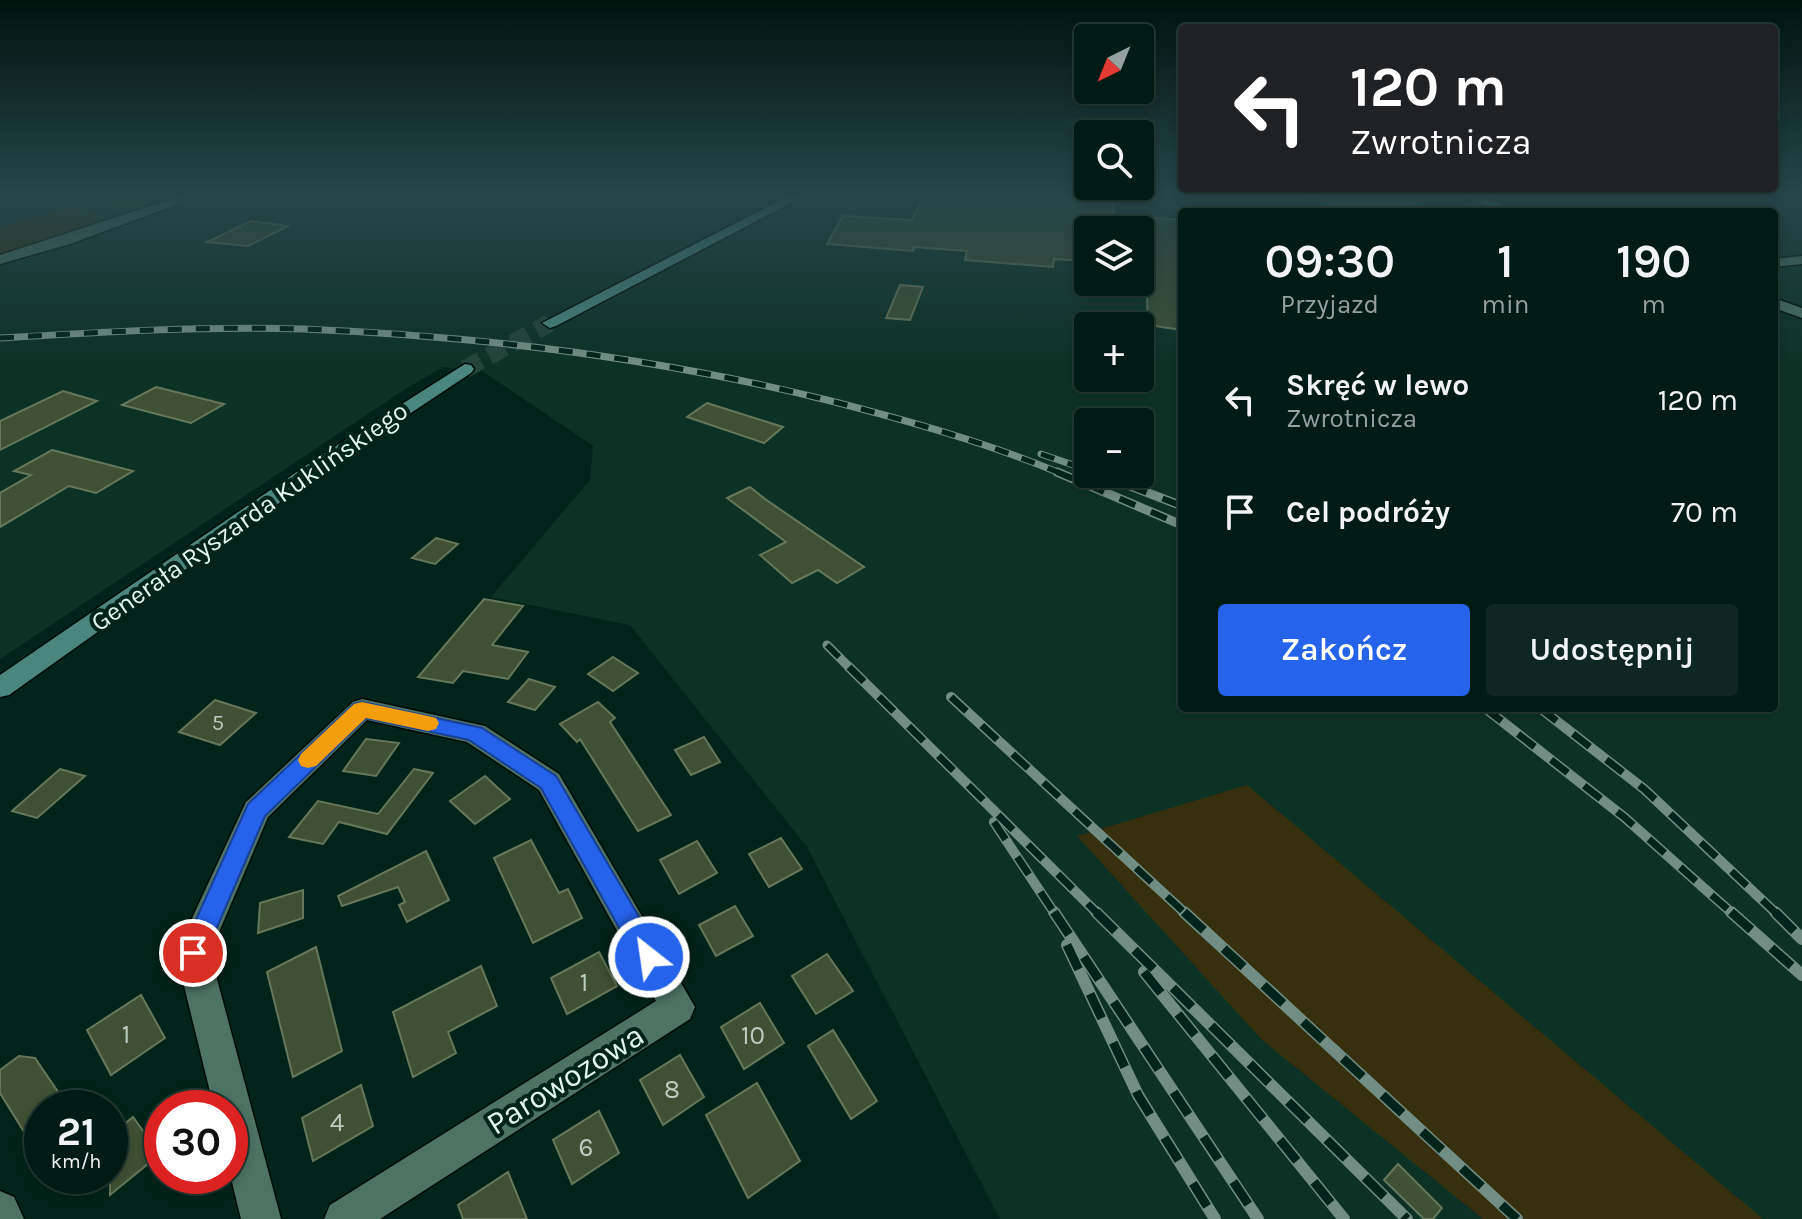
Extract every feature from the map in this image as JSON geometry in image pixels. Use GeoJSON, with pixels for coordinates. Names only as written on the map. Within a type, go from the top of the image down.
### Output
{"type":"FeatureCollection","features":[{"type":"Feature","properties":{"kind":"main road"},"geometry":{"type":"LineString","coordinates":[[550,323],[691,251]]}},
{"type":"Feature","properties":{"kind":"main road","name":"Generała Ryszarda Kuklińskiego"},"geometry":{"type":"LineString","coordinates":[[0,688],[327,460],[465,369]]}},
{"type":"Feature","properties":{"kind":"main road","name":"Generała Ryszarda Kuklińskiego"},"geometry":{"type":"LineString","coordinates":[[0,697],[35,665]]}},
{"type":"Feature","properties":{"kind":"street"},"geometry":{"type":"LineString","coordinates":[[0,260],[31,251]]}},
{"type":"Feature","properties":{"kind":"street"},"geometry":{"type":"LineString","coordinates":[[1778,263],[1802,260]]}},
{"type":"Feature","properties":{"kind":"street"},"geometry":{"type":"LineString","coordinates":[[1778,304],[1802,313]]}},
{"type":"Feature","properties":{"kind":"street","name":"Parowozowa"},"geometry":{"type":"LineString","coordinates":[[261,1219],[193,953],[256,810],[362,709],[475,733],[549,782],[678,1007],[344,1219]]}},
{"type":"Feature","properties":{"kind":"street"},"geometry":{"type":"LineString","coordinates":[[0,1211],[4,1219]]}},
{"type":"Feature","properties":{"kind":"shaded area"},"geometry":{"type":"Polygon","coordinates":[[[0,251],[1074,251],[1074,296],[1154,296],[1154,251],[1178,251],[1178,712],[1778,712],[1778,251],[1802,251],[1802,1219],[1000,1219],[807,847],[630,625],[491,597],[590,480],[593,446],[482,371],[443,367],[399,393],[0,659],[0,251]]]}},
{"type":"Feature","properties":{"kind":"shaded area"},"geometry":{"type":"Polygon","coordinates":[[[0,251],[17,251],[0,256],[0,251]]]}},
{"type":"Feature","properties":{"kind":"shaded area"},"geometry":{"type":"Polygon","coordinates":[[[1247,785],[1763,1219],[1483,1219],[1262,1040],[1077,836],[1247,785]]]}},
{"type":"Feature","properties":{"kind":"building"},"geometry":{"type":"Polygon","coordinates":[[[965,251],[1074,251],[1074,260],[1054,259],[1053,267],[965,260],[965,251]]]}},
{"type":"Feature","properties":{"kind":"building"},"geometry":{"type":"Polygon","coordinates":[[[1154,251],[1178,251],[1178,329],[1154,326],[1154,312],[1148,312],[1147,296],[1154,296],[1154,251]]]}},
{"type":"Feature","properties":{"kind":"building"},"geometry":{"type":"Polygon","coordinates":[[[900,285],[923,287],[910,320],[886,318],[900,285]]]}},
{"type":"Feature","properties":{"kind":"building"},"geometry":{"type":"Polygon","coordinates":[[[156,387],[224,404],[191,423],[122,405],[156,387]]]}},
{"type":"Feature","properties":{"kind":"building"},"geometry":{"type":"Polygon","coordinates":[[[63,391],[97,401],[0,450],[0,421],[63,391]]]}},
{"type":"Feature","properties":{"kind":"building"},"geometry":{"type":"Polygon","coordinates":[[[707,403],[783,427],[764,443],[687,417],[707,403]]]}},
{"type":"Feature","properties":{"kind":"building"},"geometry":{"type":"Polygon","coordinates":[[[52,450],[133,471],[96,493],[69,486],[0,527],[0,493],[31,475],[14,471],[52,450]]]}},
{"type":"Feature","properties":{"kind":"building"},"geometry":{"type":"Polygon","coordinates":[[[750,487],[864,567],[837,583],[818,570],[792,583],[760,555],[786,542],[727,498],[750,487]]]}},
{"type":"Feature","properties":{"kind":"building"},"geometry":{"type":"Polygon","coordinates":[[[436,538],[458,544],[435,564],[412,558],[436,538]]]}},
{"type":"Feature","properties":{"kind":"building"},"geometry":{"type":"Polygon","coordinates":[[[484,599],[523,606],[492,645],[528,652],[508,679],[463,671],[453,683],[418,677],[484,599]]]}},
{"type":"Feature","properties":{"kind":"building"},"geometry":{"type":"Polygon","coordinates":[[[613,657],[638,673],[613,691],[588,674],[613,657]]]}},
{"type":"Feature","properties":{"kind":"building"},"geometry":{"type":"Polygon","coordinates":[[[529,679],[555,687],[535,710],[508,702],[529,679]]]}},
{"type":"Feature","properties":{"kind":"building"},"geometry":{"type":"Polygon","coordinates":[[[215,700],[256,713],[220,745],[179,732],[215,700]]]}},
{"type":"Feature","properties":{"kind":"building"},"geometry":{"type":"Polygon","coordinates":[[[598,702],[615,718],[610,722],[671,815],[638,831],[580,739],[577,742],[560,724],[598,702]]]}},
{"type":"Feature","properties":{"kind":"building"},"geometry":{"type":"Polygon","coordinates":[[[704,737],[720,762],[691,775],[675,750],[704,737]]]}},
{"type":"Feature","properties":{"kind":"building"},"geometry":{"type":"Polygon","coordinates":[[[366,739],[399,743],[376,776],[343,771],[366,739]]]}},
{"type":"Feature","properties":{"kind":"building"},"geometry":{"type":"Polygon","coordinates":[[[60,769],[85,776],[37,818],[12,811],[60,769]]]}},
{"type":"Feature","properties":{"kind":"building"},"geometry":{"type":"Polygon","coordinates":[[[414,769],[433,773],[387,834],[339,822],[323,844],[289,837],[318,801],[378,814],[414,769]]]}},
{"type":"Feature","properties":{"kind":"building"},"geometry":{"type":"Polygon","coordinates":[[[485,776],[510,799],[475,824],[450,801],[485,776]]]}},
{"type":"Feature","properties":{"kind":"building"},"geometry":{"type":"Polygon","coordinates":[[[781,838],[802,869],[769,887],[749,854],[781,838]]]}},
{"type":"Feature","properties":{"kind":"building"},"geometry":{"type":"Polygon","coordinates":[[[531,840],[559,893],[568,889],[582,918],[533,943],[494,858],[531,840]]]}},
{"type":"Feature","properties":{"kind":"building"},"geometry":{"type":"Polygon","coordinates":[[[697,841],[717,873],[679,894],[660,860],[697,841]]]}},
{"type":"Feature","properties":{"kind":"building"},"geometry":{"type":"Polygon","coordinates":[[[426,851],[449,900],[407,922],[399,905],[405,902],[398,887],[342,906],[338,896],[426,851]]]}},
{"type":"Feature","properties":{"kind":"building"},"geometry":{"type":"Polygon","coordinates":[[[303,890],[303,918],[258,933],[260,903],[303,890]]]}},
{"type":"Feature","properties":{"kind":"building"},"geometry":{"type":"Polygon","coordinates":[[[735,906],[753,936],[716,956],[699,925],[735,906]]]}},
{"type":"Feature","properties":{"kind":"building"},"geometry":{"type":"Polygon","coordinates":[[[316,947],[342,1051],[293,1077],[267,972],[316,947]]]}},
{"type":"Feature","properties":{"kind":"building"},"geometry":{"type":"Polygon","coordinates":[[[599,952],[617,986],[567,1014],[551,978],[599,952]]]}},
{"type":"Feature","properties":{"kind":"building"},"geometry":{"type":"Polygon","coordinates":[[[827,954],[853,991],[816,1014],[792,976],[827,954]]]}},
{"type":"Feature","properties":{"kind":"building"},"geometry":{"type":"Polygon","coordinates":[[[481,966],[497,1006],[448,1032],[456,1053],[413,1077],[393,1012],[481,966]]]}},
{"type":"Feature","properties":{"kind":"building"},"geometry":{"type":"Polygon","coordinates":[[[141,995],[165,1038],[111,1075],[87,1030],[141,995]]]}},
{"type":"Feature","properties":{"kind":"building"},"geometry":{"type":"Polygon","coordinates":[[[760,1003],[784,1043],[744,1069],[721,1027],[760,1003]]]}},
{"type":"Feature","properties":{"kind":"building"},"geometry":{"type":"Polygon","coordinates":[[[833,1030],[877,1101],[851,1119],[808,1046],[833,1030]]]}},
{"type":"Feature","properties":{"kind":"building"},"geometry":{"type":"Polygon","coordinates":[[[680,1055],[704,1097],[663,1125],[640,1080],[680,1055]]]}},
{"type":"Feature","properties":{"kind":"building"},"geometry":{"type":"Polygon","coordinates":[[[19,1056],[35,1058],[57,1090],[24,1090],[24,1132],[0,1093],[0,1070],[19,1056]]]}},
{"type":"Feature","properties":{"kind":"building"},"geometry":{"type":"Polygon","coordinates":[[[757,1083],[800,1161],[748,1198],[706,1115],[757,1083]]]}},
{"type":"Feature","properties":{"kind":"building"},"geometry":{"type":"Polygon","coordinates":[[[361,1085],[373,1126],[313,1161],[302,1118],[361,1085]]]}},
{"type":"Feature","properties":{"kind":"building"},"geometry":{"type":"Polygon","coordinates":[[[599,1111],[619,1153],[572,1184],[553,1140],[599,1111]]]}},
{"type":"Feature","properties":{"kind":"building"},"geometry":{"type":"Polygon","coordinates":[[[133,1117],[144,1132],[144,1167],[128,1180],[128,1121],[133,1117]]]}},
{"type":"Feature","properties":{"kind":"building"},"geometry":{"type":"Polygon","coordinates":[[[1398,1164],[1442,1208],[1433,1219],[1424,1219],[1384,1180],[1398,1164]]]}},
{"type":"Feature","properties":{"kind":"building"},"geometry":{"type":"Polygon","coordinates":[[[508,1172],[527,1219],[463,1219],[458,1205],[508,1172]]]}},
{"type":"Feature","properties":{"kind":"tunnel"},"geometry":{"type":"LineString","coordinates":[[465,369],[550,323]]}},
{"type":"Feature","properties":{"kind":"railway"},"geometry":{"type":"LineString","coordinates":[[0,338],[265,328],[436,337],[569,352],[701,373],[831,401],[948,433],[1058,472]]}},
{"type":"Feature","properties":{"kind":"railway"},"geometry":{"type":"LineString","coordinates":[[1041,454],[1074,465]]}},
{"type":"Feature","properties":{"kind":"railway"},"geometry":{"type":"LineString","coordinates":[[1058,472],[1062,474]]}},
{"type":"Feature","properties":{"kind":"railway"},"geometry":{"type":"LineString","coordinates":[[1058,472],[1178,523]]}},
{"type":"Feature","properties":{"kind":"railway"},"geometry":{"type":"LineString","coordinates":[[1135,488],[1178,504]]}},
{"type":"Feature","properties":{"kind":"railway"},"geometry":{"type":"LineString","coordinates":[[827,645],[849,667]]}},
{"type":"Feature","properties":{"kind":"railway"},"geometry":{"type":"LineString","coordinates":[[849,667],[1098,914]]}},
{"type":"Feature","properties":{"kind":"railway"},"geometry":{"type":"LineString","coordinates":[[951,697],[1186,914]]}},
{"type":"Feature","properties":{"kind":"railway"},"geometry":{"type":"LineString","coordinates":[[1490,712],[1624,817],[1733,914]]}},
{"type":"Feature","properties":{"kind":"railway"},"geometry":{"type":"LineString","coordinates":[[1545,712],[1644,789],[1777,914]]}},
{"type":"Feature","properties":{"kind":"railway"},"geometry":{"type":"LineString","coordinates":[[994,822],[1055,914]]}},
{"type":"Feature","properties":{"kind":"railway"},"geometry":{"type":"LineString","coordinates":[[1054,912],[1258,1219]]}},
{"type":"Feature","properties":{"kind":"railway"},"geometry":{"type":"LineString","coordinates":[[1096,912],[1407,1219]]}},
{"type":"Feature","properties":{"kind":"railway"},"geometry":{"type":"LineString","coordinates":[[1184,912],[1517,1219]]}},
{"type":"Feature","properties":{"kind":"railway"},"geometry":{"type":"LineString","coordinates":[[1731,912],[1802,975]]}},
{"type":"Feature","properties":{"kind":"railway"},"geometry":{"type":"LineString","coordinates":[[1777,914],[1802,939]]}},
{"type":"Feature","properties":{"kind":"railway"},"geometry":{"type":"LineString","coordinates":[[1067,945],[1138,1095],[1215,1219]]}},
{"type":"Feature","properties":{"kind":"railway"},"geometry":{"type":"LineString","coordinates":[[1144,972],[1344,1219]]}},
{"type":"Feature","properties":{"kind":"slow traffic"},"geometry":{"type":"LineString","coordinates":[[308,760],[362,709],[428,723]]}},
{"type":"Feature","properties":{"kind":"route"},"geometry":{"type":"LineString","coordinates":[[193,953],[256,810],[362,709],[475,733],[549,782],[649,957]]}}]}
